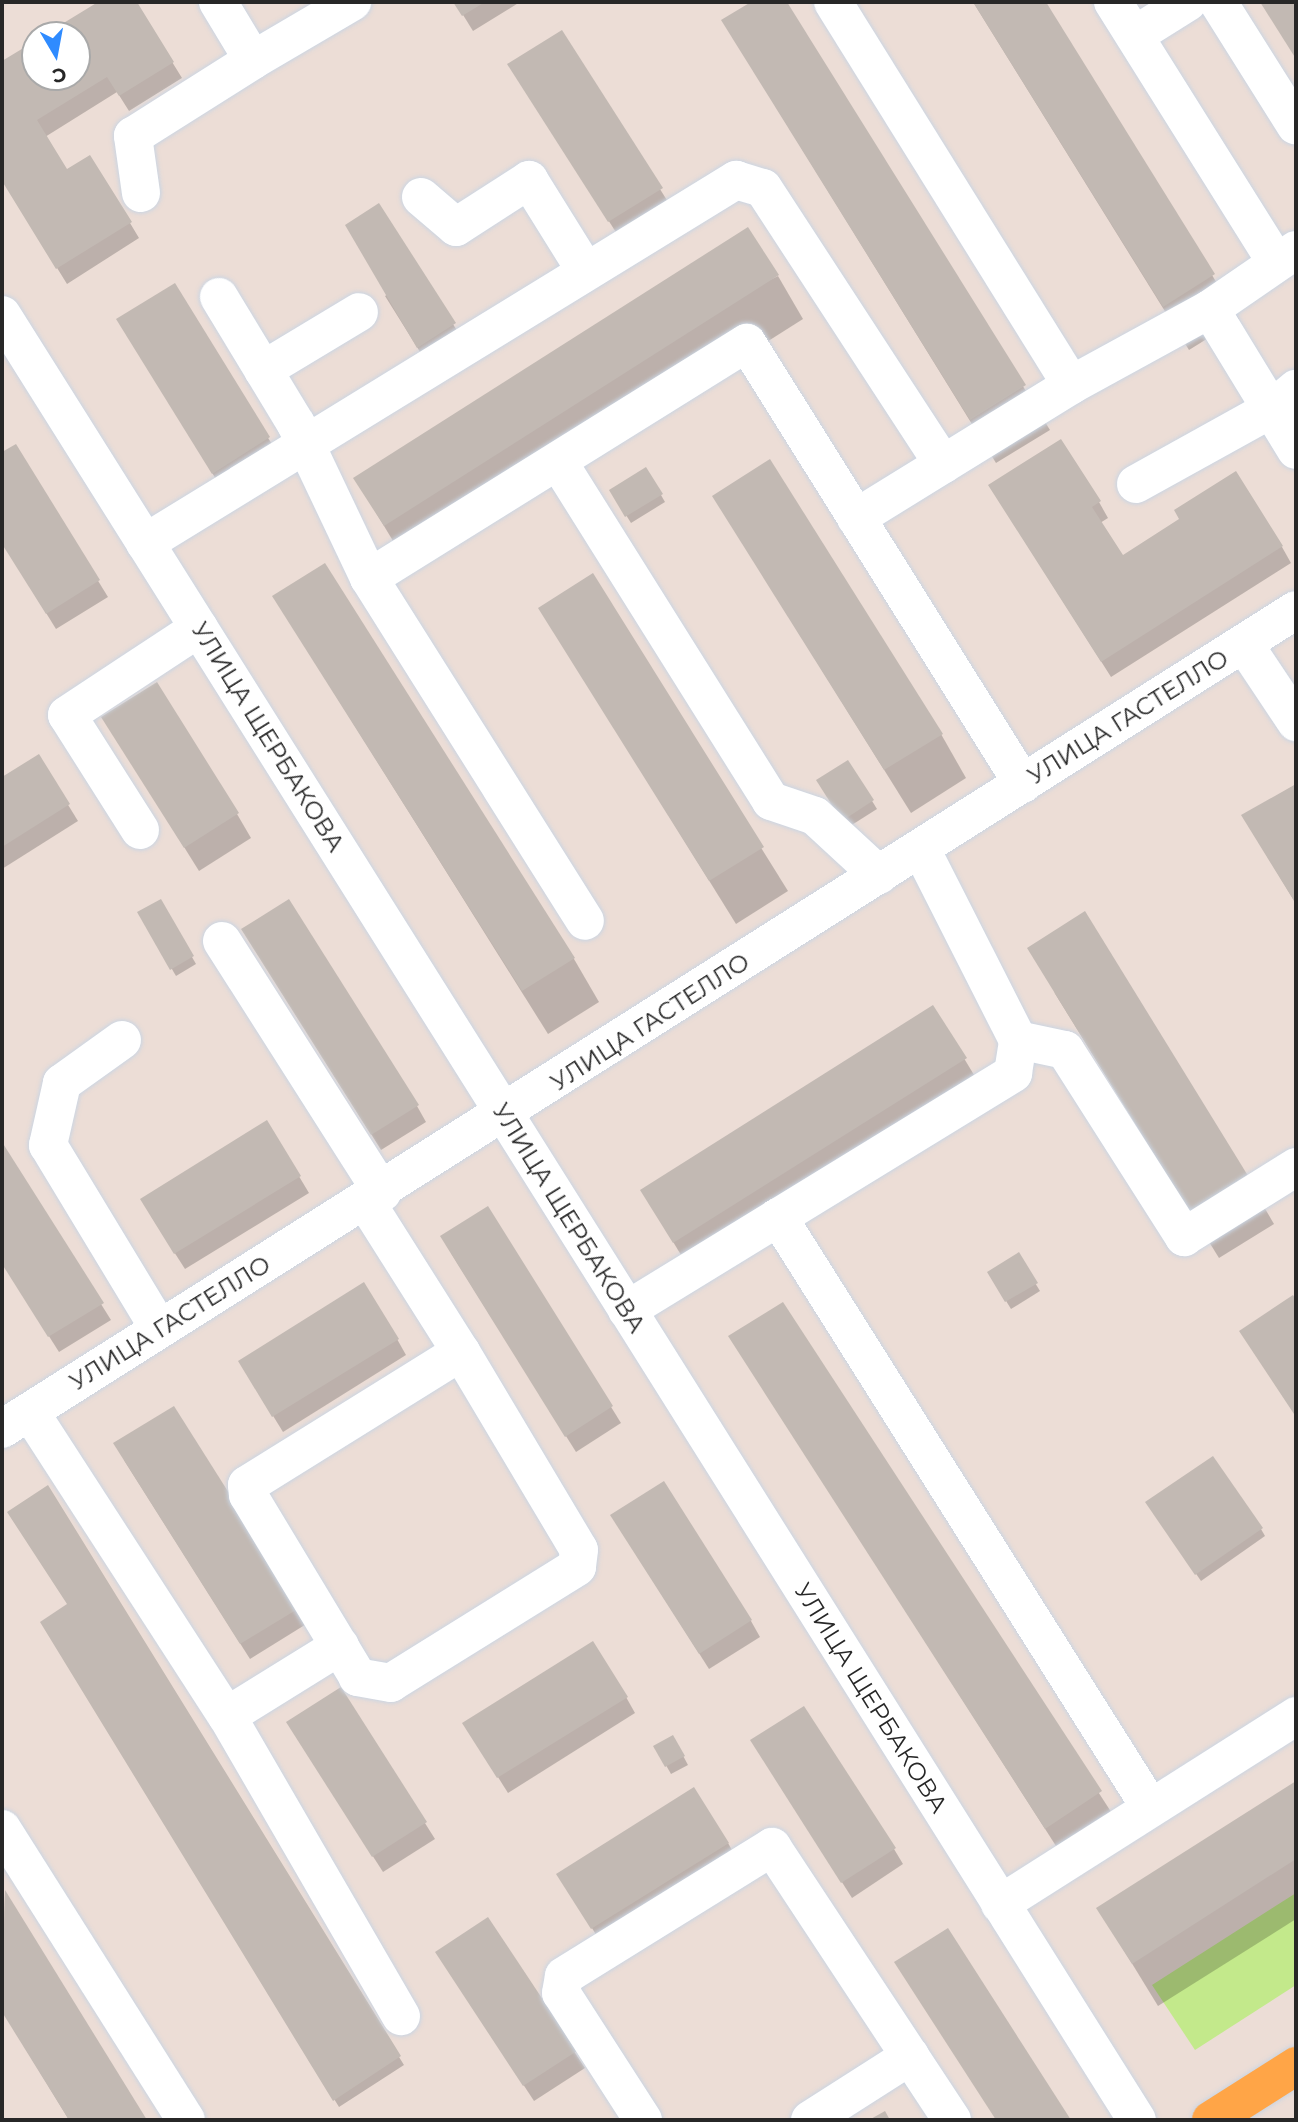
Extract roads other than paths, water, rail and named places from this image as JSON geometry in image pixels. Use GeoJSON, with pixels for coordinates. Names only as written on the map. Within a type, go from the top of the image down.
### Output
{"type":"FeatureCollection","features":[{"type":"Feature","properties":{"kind":"main road"},"geometry":{"type":"LineString","coordinates":[[1211,2120],[1296,2066]]}},
{"type":"Feature","properties":{"kind":"street"},"geometry":{"type":"LineString","coordinates":[[218,2],[253,60]]}},
{"type":"Feature","properties":{"kind":"street"},"geometry":{"type":"LineString","coordinates":[[141,193],[133,136],[253,60],[352,2]]}},
{"type":"Feature","properties":{"kind":"street"},"geometry":{"type":"LineString","coordinates":[[833,2],[1072,385]]}},
{"type":"Feature","properties":{"kind":"street"},"geometry":{"type":"LineString","coordinates":[[856,518],[1072,385],[1210,309],[1286,256],[1114,2]]}},
{"type":"Feature","properties":{"kind":"street"},"geometry":{"type":"LineString","coordinates":[[1135,35],[1188,2]]}},
{"type":"Feature","properties":{"kind":"street"},"geometry":{"type":"LineString","coordinates":[[1218,2],[1296,125]]}},
{"type":"Feature","properties":{"kind":"street"},"geometry":{"type":"LineString","coordinates":[[421,197],[456,226],[529,180],[585,270]]}},
{"type":"Feature","properties":{"kind":"street"},"geometry":{"type":"LineString","coordinates":[[145,543],[303,443],[736,180],[762,188],[943,464]]}},
{"type":"Feature","properties":{"kind":"street"},"geometry":{"type":"LineString","coordinates":[[219,297],[303,443],[369,578],[584,921]]}},
{"type":"Feature","properties":{"kind":"street"},"geometry":{"type":"LineString","coordinates":[[1210,309],[1285,398],[1296,450]]}},
{"type":"Feature","properties":{"kind":"street"},"geometry":{"type":"LineString","coordinates":[[263,370],[359,312]]}},
{"type":"Feature","properties":{"kind":"street","name":"УЛИЦА ЩЕРБАКОВА"},"geometry":{"type":"LineString","coordinates":[[2,315],[11,354],[145,543],[1137,2120]]}},
{"type":"Feature","properties":{"kind":"street"},"geometry":{"type":"LineString","coordinates":[[369,578],[559,463],[747,343],[1023,784]]}},
{"type":"Feature","properties":{"kind":"street"},"geometry":{"type":"LineString","coordinates":[[1136,484],[1285,398]]}},
{"type":"Feature","properties":{"kind":"street"},"geometry":{"type":"LineString","coordinates":[[559,463],[771,800],[815,816],[879,875]]}},
{"type":"Feature","properties":{"kind":"street","name":"УЛИЦА ГАСТЕЛЛО"},"geometry":{"type":"LineString","coordinates":[[10,1421],[374,1197],[1296,610]]}},
{"type":"Feature","properties":{"kind":"street"},"geometry":{"type":"LineString","coordinates":[[140,831],[66,715],[199,628]]}},
{"type":"Feature","properties":{"kind":"street"},"geometry":{"type":"LineString","coordinates":[[1244,644],[1296,722]]}},
{"type":"Feature","properties":{"kind":"street"},"geometry":{"type":"LineString","coordinates":[[627,1310],[1013,1073],[1018,1040],[921,849]]}},
{"type":"Feature","properties":{"kind":"street"},"geometry":{"type":"LineString","coordinates":[[222,942],[579,1550],[578,1567],[391,1684],[358,1677],[248,1495],[247,1485],[461,1352]]}},
{"type":"Feature","properties":{"kind":"street"},"geometry":{"type":"LineString","coordinates":[[122,1040],[61,1083],[48,1145],[159,1328]]}},
{"type":"Feature","properties":{"kind":"street"},"geometry":{"type":"LineString","coordinates":[[1018,1040],[1065,1051],[1184,1237],[1296,1167]]}},
{"type":"Feature","properties":{"kind":"street"},"geometry":{"type":"LineString","coordinates":[[778,1217],[1150,1807]]}},
{"type":"Feature","properties":{"kind":"street"},"geometry":{"type":"LineString","coordinates":[[10,1421],[227,1716],[401,2016]]}},
{"type":"Feature","properties":{"kind":"street"},"geometry":{"type":"LineString","coordinates":[[227,1716],[340,1646]]}},
{"type":"Feature","properties":{"kind":"street"},"geometry":{"type":"LineString","coordinates":[[1000,1904],[1296,1716]]}},
{"type":"Feature","properties":{"kind":"street"},"geometry":{"type":"LineString","coordinates":[[2,1829],[186,2120]]}},
{"type":"Feature","properties":{"kind":"street"},"geometry":{"type":"LineString","coordinates":[[643,2120],[561,1993],[564,1976],[772,1847],[952,2120]]}},
{"type":"Feature","properties":{"kind":"street"},"geometry":{"type":"LineString","coordinates":[[810,2120],[910,2056]]}}]}
